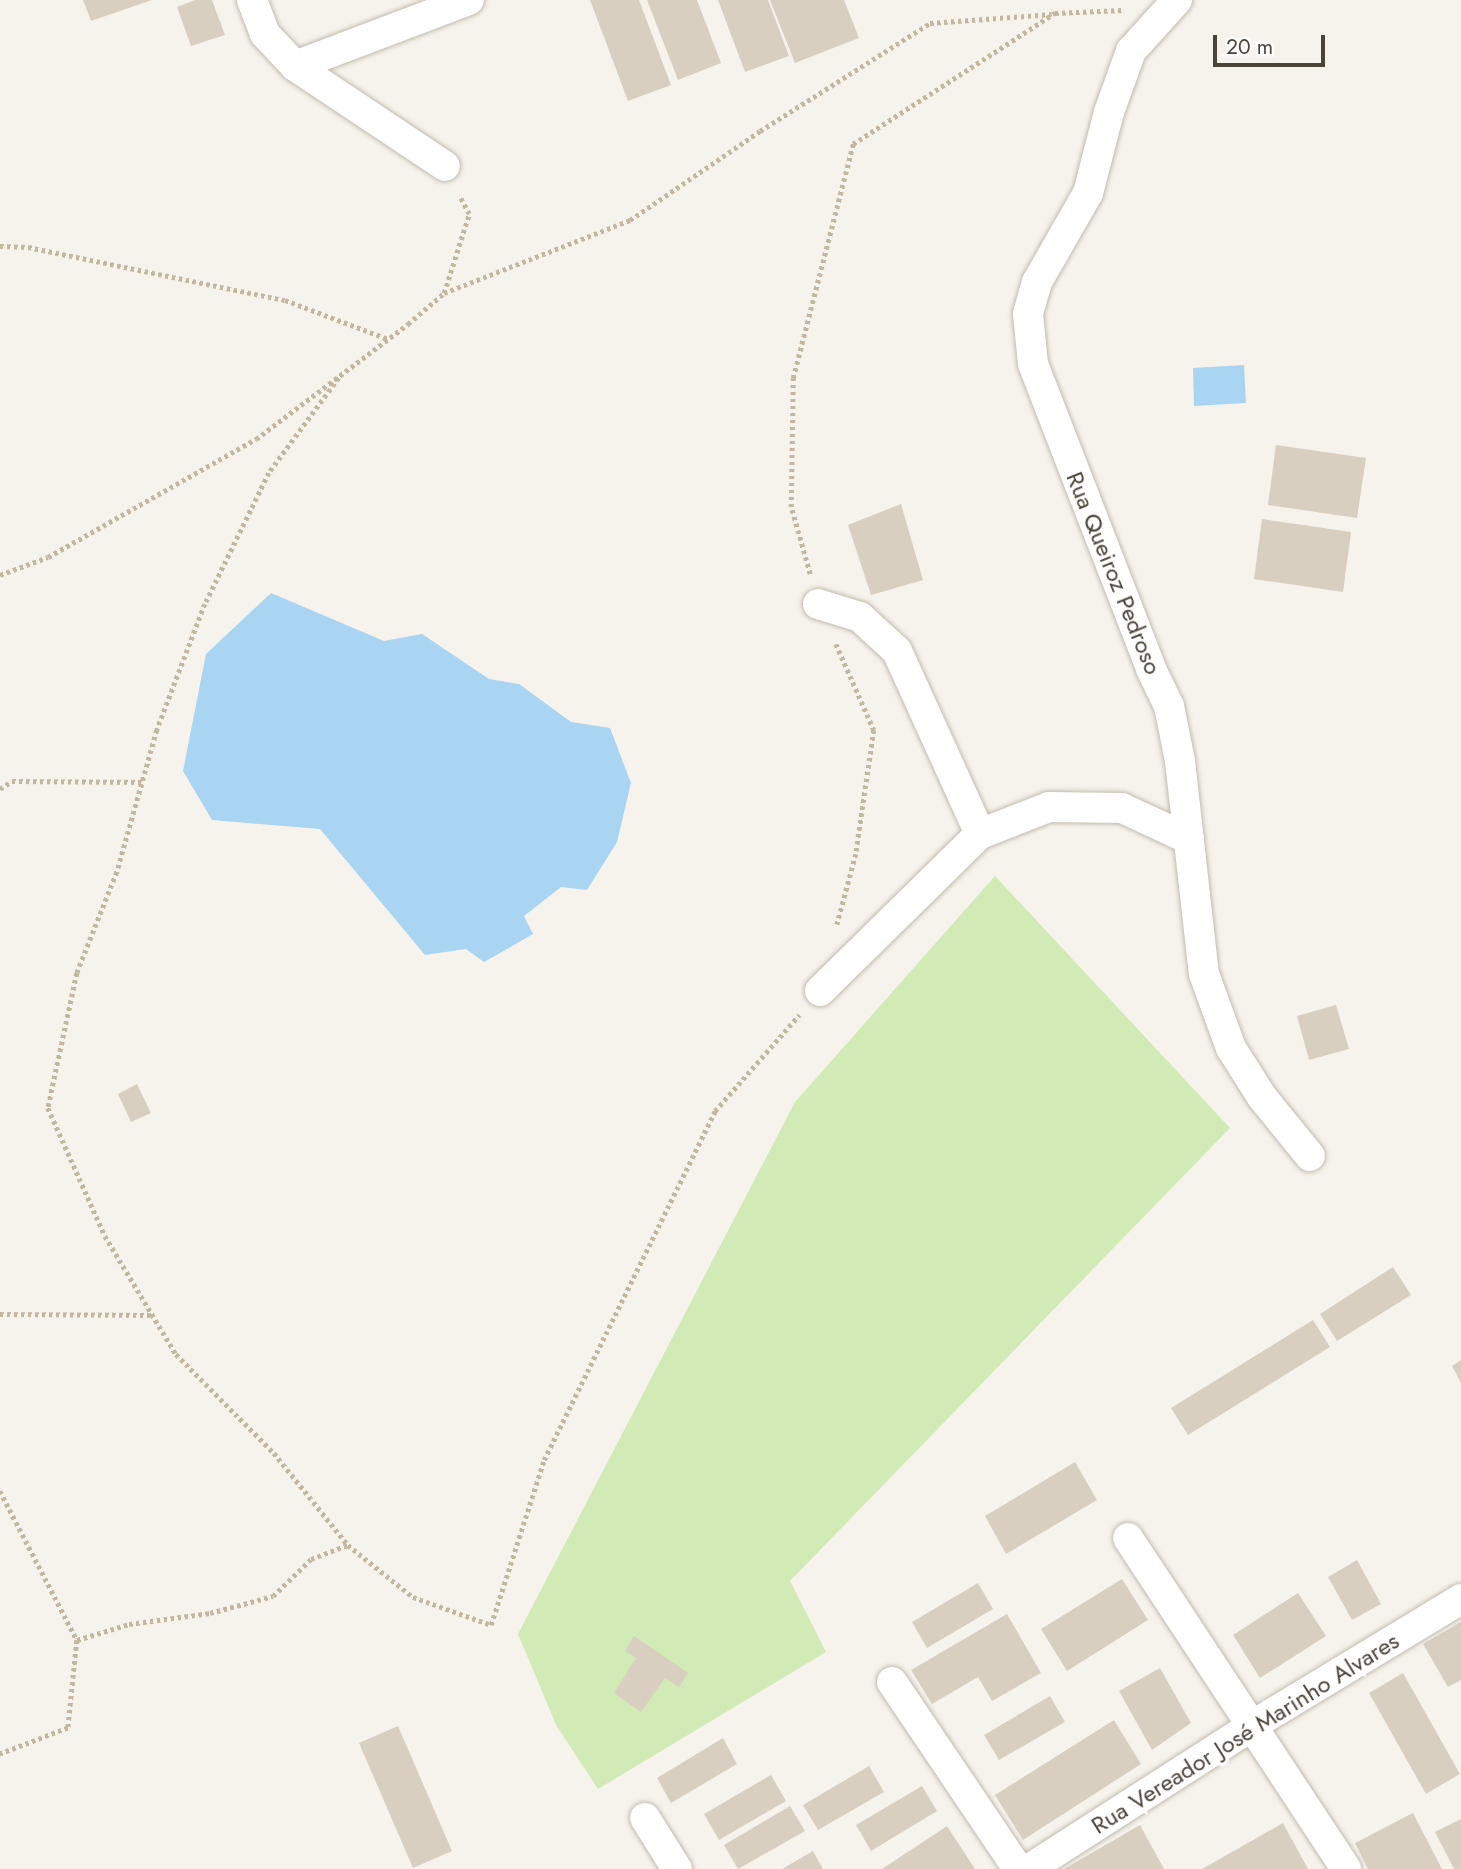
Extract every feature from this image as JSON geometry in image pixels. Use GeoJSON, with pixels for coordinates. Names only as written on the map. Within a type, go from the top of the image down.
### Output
{"type":"FeatureCollection","features":[{"type":"Feature","properties":{"kind":"street"},"geometry":{"type":"LineString","coordinates":[[252,0],[265,34],[295,66],[445,166]]}},
{"type":"Feature","properties":{"kind":"street"},"geometry":{"type":"LineString","coordinates":[[295,66],[469,0]]}},
{"type":"Feature","properties":{"kind":"street","name":"Rua Queiroz Pedroso"},"geometry":{"type":"LineString","coordinates":[[1172,4],[1132,51],[1109,112],[1088,193],[1037,282],[1028,314],[1033,364],[1151,669],[1169,706],[1180,761],[1204,974],[1231,1048],[1262,1097],[1310,1156]]}},
{"type":"Feature","properties":{"kind":"street"},"geometry":{"type":"LineString","coordinates":[[818,604],[860,617],[897,651],[980,834]]}},
{"type":"Feature","properties":{"kind":"street"},"geometry":{"type":"LineString","coordinates":[[820,991],[980,834],[1049,807],[1122,808],[1189,839]]}},
{"type":"Feature","properties":{"kind":"street"},"geometry":{"type":"LineString","coordinates":[[1128,1538],[1346,1869]]}},
{"type":"Feature","properties":{"kind":"street","name":"Rua Vereador José Marinho Alvares"},"geometry":{"type":"LineString","coordinates":[[1029,1869],[1253,1725],[1461,1599]]}},
{"type":"Feature","properties":{"kind":"street"},"geometry":{"type":"LineString","coordinates":[[892,1682],[1018,1869]]}},
{"type":"Feature","properties":{"kind":"street"},"geometry":{"type":"LineString","coordinates":[[645,1818],[677,1869]]}},
{"type":"Feature","properties":{"kind":"path"},"geometry":{"type":"LineString","coordinates":[[0,575],[48,556],[256,439],[389,339],[444,293],[629,220],[760,131],[930,23],[1172,4]]}},
{"type":"Feature","properties":{"kind":"path"},"geometry":{"type":"LineString","coordinates":[[836,929],[856,854],[874,730],[818,604],[791,507],[793,378],[853,144],[1055,13]]}},
{"type":"Feature","properties":{"kind":"path"},"geometry":{"type":"LineString","coordinates":[[444,293],[469,214],[445,166]]}},
{"type":"Feature","properties":{"kind":"path"},"geometry":{"type":"LineString","coordinates":[[0,246],[28,247],[285,300],[389,339]]}},
{"type":"Feature","properties":{"kind":"path"},"geometry":{"type":"LineString","coordinates":[[338,378],[270,473],[211,592],[157,730],[117,872],[77,973],[48,1108],[105,1236],[176,1354],[274,1453],[348,1545],[412,1597],[491,1625],[544,1460],[715,1111],[820,991]]}},
{"type":"Feature","properties":{"kind":"path"},"geometry":{"type":"LineString","coordinates":[[0,789],[12,781],[142,782]]}},
{"type":"Feature","properties":{"kind":"path"},"geometry":{"type":"LineString","coordinates":[[0,1314],[152,1315]]}},
{"type":"Feature","properties":{"kind":"path"},"geometry":{"type":"LineString","coordinates":[[0,1491],[77,1640],[68,1728],[0,1754]]}},
{"type":"Feature","properties":{"kind":"path"},"geometry":{"type":"LineString","coordinates":[[77,1640],[129,1624],[210,1613],[273,1596],[311,1559],[348,1545]]}},
{"type":"Feature","properties":{"kind":"green space"},"geometry":{"type":"Polygon","coordinates":[[[995,876],[1230,1128],[790,1581],[826,1652],[598,1789],[556,1725],[518,1634],[795,1102],[995,876]]]}},
{"type":"Feature","properties":{"kind":"water"},"geometry":{"type":"Polygon","coordinates":[[[1244,365],[1246,403],[1194,406],[1193,368],[1244,365]]]}},
{"type":"Feature","properties":{"kind":"water"},"geometry":{"type":"Polygon","coordinates":[[[271,593],[384,641],[422,634],[489,679],[519,684],[571,722],[610,728],[631,783],[617,842],[587,890],[561,887],[524,916],[533,934],[484,962],[466,949],[425,955],[320,829],[212,820],[183,771],[206,654],[271,593]]]}},
{"type":"Feature","properties":{"kind":"building"},"geometry":{"type":"Polygon","coordinates":[[[83,0],[152,0],[91,21],[83,0]]]}},
{"type":"Feature","properties":{"kind":"building"},"geometry":{"type":"Polygon","coordinates":[[[195,0],[212,0],[225,35],[191,46],[177,7],[195,0]]]}},
{"type":"Feature","properties":{"kind":"building"},"geometry":{"type":"Polygon","coordinates":[[[590,0],[639,0],[671,85],[628,101],[590,0]]]}},
{"type":"Feature","properties":{"kind":"building"},"geometry":{"type":"Polygon","coordinates":[[[647,0],[697,0],[721,63],[678,80],[647,0]]]}},
{"type":"Feature","properties":{"kind":"building"},"geometry":{"type":"Polygon","coordinates":[[[718,0],[768,0],[789,56],[745,72],[718,0]]]}},
{"type":"Feature","properties":{"kind":"building"},"geometry":{"type":"Polygon","coordinates":[[[770,0],[844,0],[859,38],[795,63],[770,0]]]}},
{"type":"Feature","properties":{"kind":"building"},"geometry":{"type":"Polygon","coordinates":[[[1276,445],[1366,458],[1357,518],[1268,505],[1276,445]]]}},
{"type":"Feature","properties":{"kind":"building"},"geometry":{"type":"Polygon","coordinates":[[[901,504],[923,580],[871,595],[848,525],[901,504]]]}},
{"type":"Feature","properties":{"kind":"building"},"geometry":{"type":"Polygon","coordinates":[[[1262,519],[1351,532],[1343,592],[1254,579],[1262,519]]]}},
{"type":"Feature","properties":{"kind":"building"},"geometry":{"type":"Polygon","coordinates":[[[1336,1005],[1349,1049],[1309,1060],[1297,1016],[1336,1005]]]}},
{"type":"Feature","properties":{"kind":"building"},"geometry":{"type":"Polygon","coordinates":[[[137,1084],[151,1113],[131,1122],[118,1094],[137,1084]]]}},
{"type":"Feature","properties":{"kind":"building"},"geometry":{"type":"Polygon","coordinates":[[[1393,1267],[1411,1295],[1337,1341],[1320,1314],[1393,1267]]]}},
{"type":"Feature","properties":{"kind":"building"},"geometry":{"type":"Polygon","coordinates":[[[1313,1320],[1330,1347],[1188,1435],[1171,1408],[1313,1320]]]}},
{"type":"Feature","properties":{"kind":"building"},"geometry":{"type":"Polygon","coordinates":[[[1461,1360],[1461,1383],[1452,1366],[1461,1360]]]}},
{"type":"Feature","properties":{"kind":"building"},"geometry":{"type":"Polygon","coordinates":[[[1075,1462],[1097,1500],[1006,1554],[985,1516],[1075,1462]]]}},
{"type":"Feature","properties":{"kind":"building"},"geometry":{"type":"Polygon","coordinates":[[[1357,1560],[1381,1604],[1352,1620],[1328,1577],[1357,1560]]]}},
{"type":"Feature","properties":{"kind":"building"},"geometry":{"type":"Polygon","coordinates":[[[1122,1579],[1148,1620],[1067,1671],[1041,1629],[1122,1579]]]}},
{"type":"Feature","properties":{"kind":"building"},"geometry":{"type":"Polygon","coordinates":[[[978,1583],[993,1609],[927,1648],[912,1622],[978,1583]]]}},
{"type":"Feature","properties":{"kind":"building"},"geometry":{"type":"Polygon","coordinates":[[[1298,1593],[1326,1636],[1260,1678],[1233,1635],[1298,1593]]]}},
{"type":"Feature","properties":{"kind":"building"},"geometry":{"type":"Polygon","coordinates":[[[1007,1614],[1041,1673],[992,1701],[978,1677],[932,1704],[911,1670],[1007,1614]]]}},
{"type":"Feature","properties":{"kind":"building"},"geometry":{"type":"Polygon","coordinates":[[[1461,1622],[1461,1680],[1448,1687],[1423,1644],[1461,1622]]]}},
{"type":"Feature","properties":{"kind":"building"},"geometry":{"type":"Polygon","coordinates":[[[634,1636],[688,1673],[679,1687],[665,1678],[641,1712],[614,1693],[636,1658],[625,1651],[634,1636]]]}},
{"type":"Feature","properties":{"kind":"building"},"geometry":{"type":"Polygon","coordinates":[[[1160,1668],[1191,1723],[1152,1750],[1119,1691],[1160,1668]]]}},
{"type":"Feature","properties":{"kind":"building"},"geometry":{"type":"Polygon","coordinates":[[[1403,1673],[1460,1774],[1426,1794],[1369,1693],[1403,1673]]]}},
{"type":"Feature","properties":{"kind":"building"},"geometry":{"type":"Polygon","coordinates":[[[1050,1696],[1065,1722],[999,1760],[984,1735],[1050,1696]]]}},
{"type":"Feature","properties":{"kind":"building"},"geometry":{"type":"Polygon","coordinates":[[[1114,1720],[1141,1764],[1023,1840],[995,1795],[1114,1720]]]}},
{"type":"Feature","properties":{"kind":"building"},"geometry":{"type":"Polygon","coordinates":[[[398,1726],[452,1851],[413,1868],[359,1743],[398,1726]]]}},
{"type":"Feature","properties":{"kind":"building"},"geometry":{"type":"Polygon","coordinates":[[[723,1738],[737,1764],[671,1803],[657,1778],[723,1738]]]}},
{"type":"Feature","properties":{"kind":"building"},"geometry":{"type":"Polygon","coordinates":[[[869,1766],[884,1792],[818,1830],[803,1805],[869,1766]]]}},
{"type":"Feature","properties":{"kind":"building"},"geometry":{"type":"Polygon","coordinates":[[[771,1775],[786,1801],[719,1840],[704,1814],[771,1775]]]}},
{"type":"Feature","properties":{"kind":"building"},"geometry":{"type":"Polygon","coordinates":[[[922,1786],[937,1811],[871,1851],[856,1825],[922,1786]]]}},
{"type":"Feature","properties":{"kind":"building"},"geometry":{"type":"Polygon","coordinates":[[[790,1806],[805,1831],[738,1869],[724,1845],[790,1806]]]}},
{"type":"Feature","properties":{"kind":"building"},"geometry":{"type":"Polygon","coordinates":[[[1413,1813],[1442,1869],[1368,1869],[1355,1843],[1413,1813]]]}},
{"type":"Feature","properties":{"kind":"building"},"geometry":{"type":"Polygon","coordinates":[[[1461,1819],[1461,1869],[1454,1869],[1435,1832],[1461,1819]]]}},
{"type":"Feature","properties":{"kind":"building"},"geometry":{"type":"Polygon","coordinates":[[[1283,1823],[1308,1869],[1202,1869],[1283,1823]]]}},
{"type":"Feature","properties":{"kind":"building"},"geometry":{"type":"Polygon","coordinates":[[[1140,1825],[1164,1869],[1064,1869],[1140,1825]]]}},
{"type":"Feature","properties":{"kind":"building"},"geometry":{"type":"Polygon","coordinates":[[[947,1826],[975,1869],[882,1869],[947,1826]]]}},
{"type":"Feature","properties":{"kind":"building"},"geometry":{"type":"Polygon","coordinates":[[[813,1851],[823,1869],[782,1869],[813,1851]]]}}]}
